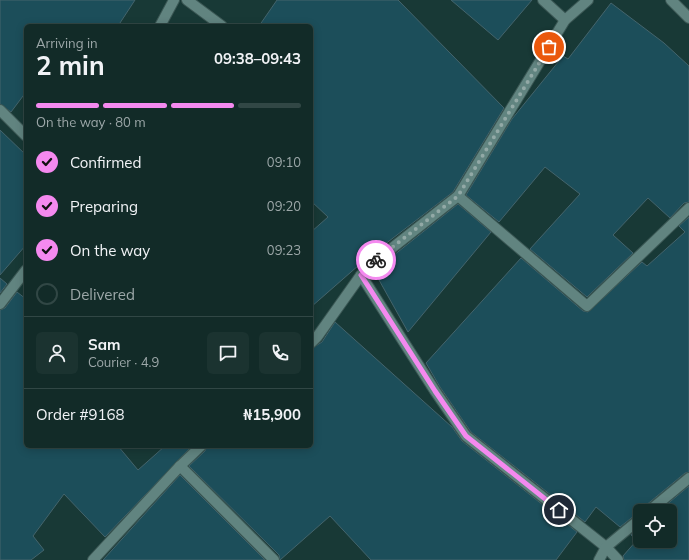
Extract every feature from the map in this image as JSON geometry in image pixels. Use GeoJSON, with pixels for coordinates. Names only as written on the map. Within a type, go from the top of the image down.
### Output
{"type":"FeatureCollection","features":[{"type":"Feature","properties":{"kind":"street"},"geometry":{"type":"LineString","coordinates":[[161,24],[174,0]]}},
{"type":"Feature","properties":{"kind":"street"},"geometry":{"type":"LineString","coordinates":[[187,0],[219,24]]}},
{"type":"Feature","properties":{"kind":"street"},"geometry":{"type":"LineString","coordinates":[[543,0],[565,20]]}},
{"type":"Feature","properties":{"kind":"street"},"geometry":{"type":"LineString","coordinates":[[313,341],[361,275],[373,262],[458,196],[565,20],[588,0]]}},
{"type":"Feature","properties":{"kind":"street"},"geometry":{"type":"LineString","coordinates":[[671,0],[689,18]]}},
{"type":"Feature","properties":{"kind":"street"},"geometry":{"type":"LineString","coordinates":[[0,110],[24,134]]}},
{"type":"Feature","properties":{"kind":"street"},"geometry":{"type":"LineString","coordinates":[[458,196],[587,306],[689,208]]}},
{"type":"Feature","properties":{"kind":"street"},"geometry":{"type":"LineString","coordinates":[[0,304],[24,273]]}},
{"type":"Feature","properties":{"kind":"street"},"geometry":{"type":"LineString","coordinates":[[361,275],[435,391],[466,436],[606,547],[618,560]]}},
{"type":"Feature","properties":{"kind":"street"},"geometry":{"type":"LineString","coordinates":[[93,560],[180,466],[199,448]]}},
{"type":"Feature","properties":{"kind":"street"},"geometry":{"type":"LineString","coordinates":[[180,466],[274,560]]}},
{"type":"Feature","properties":{"kind":"street"},"geometry":{"type":"LineString","coordinates":[[657,504],[689,478]]}},
{"type":"Feature","properties":{"kind":"street"},"geometry":{"type":"LineString","coordinates":[[599,560],[606,547],[633,525]]}},
{"type":"Feature","properties":{"kind":"building"},"geometry":{"type":"Polygon","coordinates":[[[0,0],[135,0],[119,24],[24,24],[24,95],[11,112],[0,104],[0,0]]]}},
{"type":"Feature","properties":{"kind":"building"},"geometry":{"type":"Polygon","coordinates":[[[277,0],[398,0],[504,108],[453,192],[367,258],[313,305],[313,230],[328,217],[313,203],[313,24],[260,24],[277,0]]]}},
{"type":"Feature","properties":{"kind":"building"},"geometry":{"type":"Polygon","coordinates":[[[451,0],[532,0],[498,40],[451,0]]]}},
{"type":"Feature","properties":{"kind":"building"},"geometry":{"type":"Polygon","coordinates":[[[611,3],[664,43],[689,66],[689,202],[684,203],[670,218],[648,198],[613,235],[633,253],[587,297],[530,249],[580,194],[545,167],[499,222],[466,195],[512,119],[563,56],[568,59],[611,3]]]}},
{"type":"Feature","properties":{"kind":"building"},"geometry":{"type":"Polygon","coordinates":[[[0,130],[24,153],[24,247],[0,275],[0,130]]]}},
{"type":"Feature","properties":{"kind":"building"},"geometry":{"type":"Polygon","coordinates":[[[458,204],[491,232],[408,332],[374,271],[458,204]]]}},
{"type":"Feature","properties":{"kind":"building"},"geometry":{"type":"Polygon","coordinates":[[[689,217],[689,472],[685,473],[647,504],[633,504],[633,517],[620,527],[596,507],[585,522],[471,432],[440,387],[426,363],[521,258],[583,311],[588,312],[642,262],[647,266],[685,232],[679,226],[689,217]]]}},
{"type":"Feature","properties":{"kind":"building"},"geometry":{"type":"Polygon","coordinates":[[[0,278],[7,284],[0,293],[0,278]]]}},
{"type":"Feature","properties":{"kind":"building"},"geometry":{"type":"Polygon","coordinates":[[[17,292],[24,297],[24,448],[120,448],[138,470],[163,448],[190,448],[105,537],[64,494],[33,536],[44,550],[31,560],[0,560],[0,310],[5,308],[17,292]]]}},
{"type":"Feature","properties":{"kind":"building"},"geometry":{"type":"Polygon","coordinates":[[[335,322],[452,427],[462,441],[577,532],[556,560],[371,560],[330,516],[280,560],[279,555],[189,466],[205,451],[206,448],[313,448],[313,348],[322,342],[335,322]]]}},
{"type":"Feature","properties":{"kind":"building"},"geometry":{"type":"Polygon","coordinates":[[[180,475],[265,560],[103,560],[180,475]]]}},
{"type":"Feature","properties":{"kind":"building"},"geometry":{"type":"Polygon","coordinates":[[[689,486],[689,560],[624,560],[623,556],[633,545],[633,548],[677,548],[677,504],[667,504],[689,486]]]}},
{"type":"Feature","properties":{"kind":"way so far"},"geometry":{"type":"LineString","coordinates":[[376,260],[458,196],[549,47]]}},
{"type":"Feature","properties":{"kind":"route"},"geometry":{"type":"LineString","coordinates":[[376,260],[361,275],[435,391],[466,436],[559,510]]}}]}
